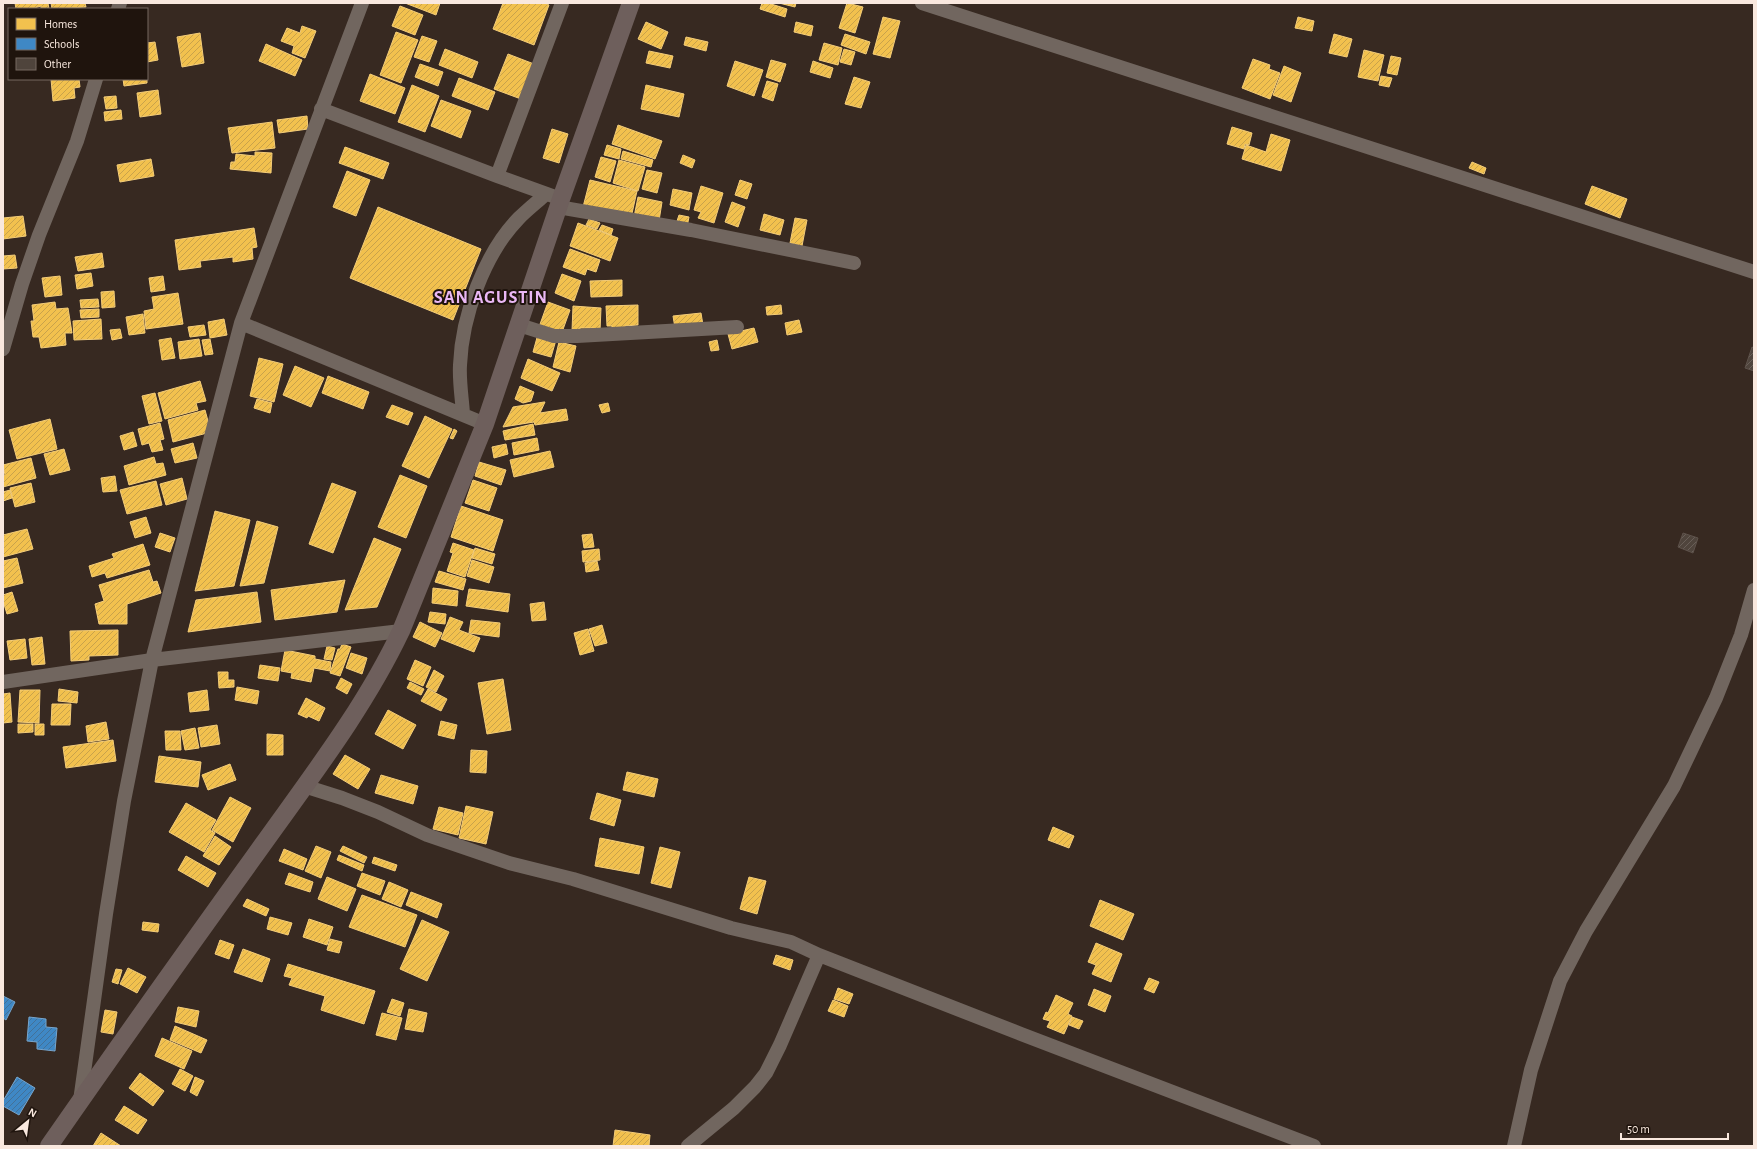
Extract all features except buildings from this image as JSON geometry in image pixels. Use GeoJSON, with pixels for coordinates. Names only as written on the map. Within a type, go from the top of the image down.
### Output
{"type":"FeatureCollection","features":[{"type":"Feature","properties":{"kind":"main road"},"geometry":{"type":"LineString","coordinates":[[49,1146],[304,786],[370,691],[387,661],[401,631],[485,424],[519,325],[555,200],[631,3]]}},
{"type":"Feature","properties":{"kind":"street"},"geometry":{"type":"LineString","coordinates":[[80,1101],[106,914],[124,801],[152,660],[241,323],[362,3]]}},
{"type":"Feature","properties":{"kind":"street"},"geometry":{"type":"LineString","coordinates":[[497,176],[562,3]]}},
{"type":"Feature","properties":{"kind":"street"},"geometry":{"type":"LineString","coordinates":[[922,3],[1754,272]]}},
{"type":"Feature","properties":{"kind":"street"},"geometry":{"type":"LineString","coordinates":[[3,349],[22,284],[39,235],[77,141],[96,80]]}},
{"type":"Feature","properties":{"kind":"street"},"geometry":{"type":"LineString","coordinates":[[321,109],[497,176],[555,200],[691,230],[854,263]]}},
{"type":"Feature","properties":{"kind":"street"},"geometry":{"type":"LineString","coordinates":[[463,414],[460,366],[463,333],[474,295],[488,263],[518,218],[555,200]]}},
{"type":"Feature","properties":{"kind":"street"},"geometry":{"type":"LineString","coordinates":[[241,323],[485,424]]}},
{"type":"Feature","properties":{"kind":"street"},"geometry":{"type":"LineString","coordinates":[[519,325],[554,336],[737,327]]}},
{"type":"Feature","properties":{"kind":"street"},"geometry":{"type":"LineString","coordinates":[[1514,1146],[1531,1070],[1560,981],[1586,931],[1674,786],[1716,698],[1741,635],[1754,590]]}},
{"type":"Feature","properties":{"kind":"street"},"geometry":{"type":"LineString","coordinates":[[3,682],[152,660],[401,631]]}},
{"type":"Feature","properties":{"kind":"street"},"geometry":{"type":"LineString","coordinates":[[304,786],[342,798],[378,812],[427,835],[509,863],[573,879],[731,928],[791,942],[819,955],[1021,1034],[1314,1146]]}},
{"type":"Feature","properties":{"kind":"street"},"geometry":{"type":"LineString","coordinates":[[688,1146],[734,1108],[766,1073],[780,1046],[819,955]]}},
{"type":"Feature","properties":{"kind":"district","name":"SAN AGUSTIN"},"geometry":{"type":"Point","coordinates":[491,298]}}]}
